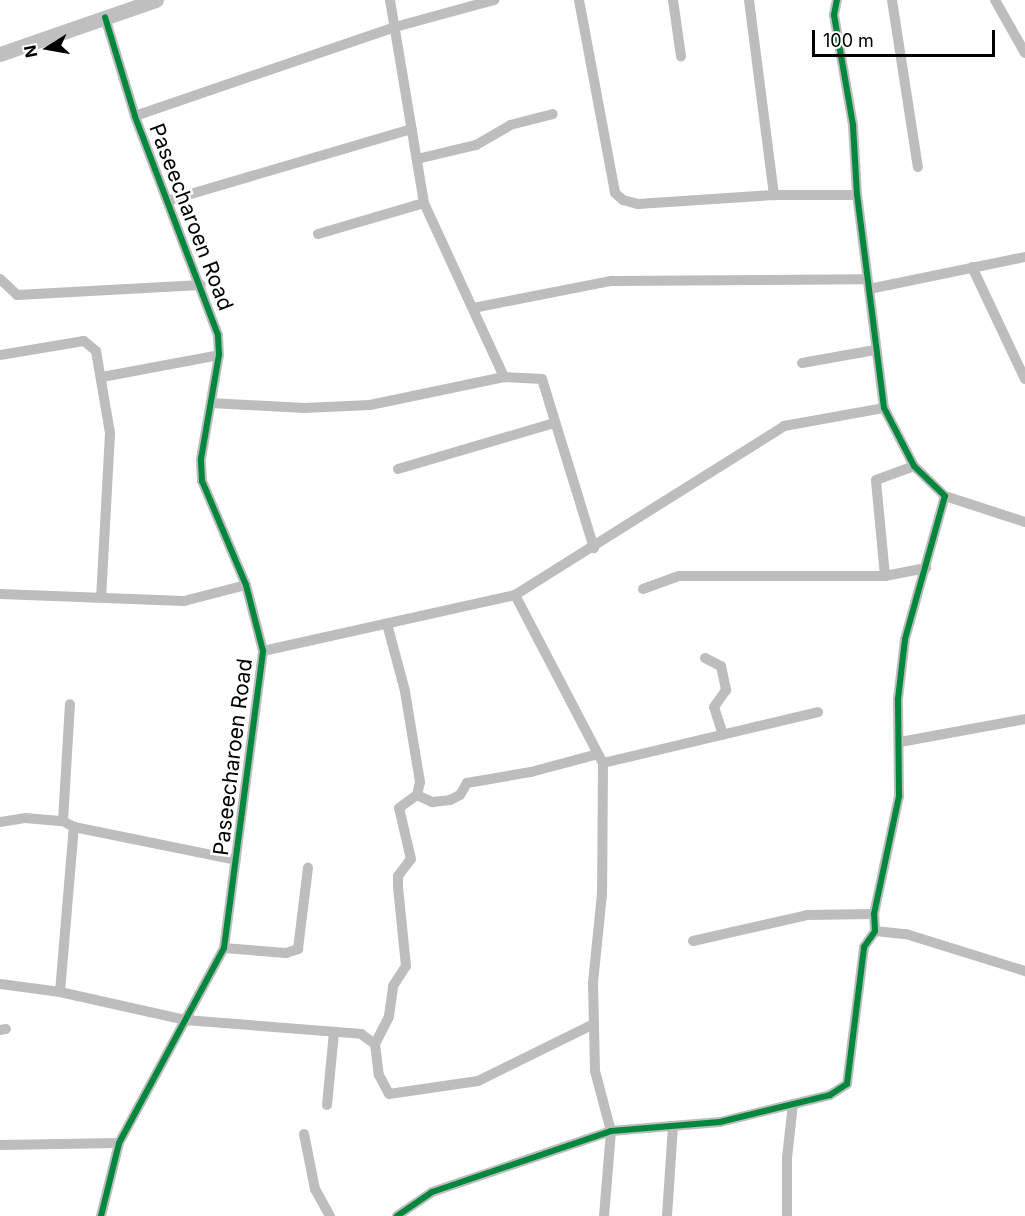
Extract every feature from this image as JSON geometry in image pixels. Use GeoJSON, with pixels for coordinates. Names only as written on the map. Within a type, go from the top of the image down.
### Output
{"type":"FeatureCollection","features":[{"type":"Feature","properties":{"kind":"street"},"geometry":{"type":"LineString","coordinates":[[0,54],[156,0]]}},
{"type":"Feature","properties":{"kind":"street"},"geometry":{"type":"LineString","coordinates":[[390,0],[424,203],[504,377]]}},
{"type":"Feature","properties":{"kind":"street"},"geometry":{"type":"LineString","coordinates":[[135,116],[395,27],[494,0]]}},
{"type":"Feature","properties":{"kind":"street"},"geometry":{"type":"LineString","coordinates":[[579,0],[615,193],[638,204],[774,195],[857,195]]}},
{"type":"Feature","properties":{"kind":"street"},"geometry":{"type":"LineString","coordinates":[[673,0],[681,56]]}},
{"type":"Feature","properties":{"kind":"street"},"geometry":{"type":"LineString","coordinates":[[749,0],[774,195]]}},
{"type":"Feature","properties":{"kind":"street"},"geometry":{"type":"LineString","coordinates":[[837,0],[834,15],[853,125],[857,195],[884,408],[914,466],[945,496],[1025,522]]}},
{"type":"Feature","properties":{"kind":"street"},"geometry":{"type":"LineString","coordinates":[[892,0],[918,167]]}},
{"type":"Feature","properties":{"kind":"street"},"geometry":{"type":"LineString","coordinates":[[995,0],[1025,53]]}},
{"type":"Feature","properties":{"kind":"street","name":"Paseecharoen Road"},"geometry":{"type":"LineString","coordinates":[[101,1216],[118,1143],[224,948],[263,651],[246,585],[202,481],[201,459],[219,355],[218,335],[201,285],[135,116],[105,17]]}},
{"type":"Feature","properties":{"kind":"street"},"geometry":{"type":"LineString","coordinates":[[417,159],[476,145],[510,125],[552,114]]}},
{"type":"Feature","properties":{"kind":"street"},"geometry":{"type":"LineString","coordinates":[[167,201],[412,129]]}},
{"type":"Feature","properties":{"kind":"street"},"geometry":{"type":"LineString","coordinates":[[318,234],[424,203]]}},
{"type":"Feature","properties":{"kind":"street"},"geometry":{"type":"LineString","coordinates":[[474,308],[611,281],[868,284],[1025,257]]}},
{"type":"Feature","properties":{"kind":"street"},"geometry":{"type":"LineString","coordinates":[[972,267],[1025,379]]}},
{"type":"Feature","properties":{"kind":"street"},"geometry":{"type":"LineString","coordinates":[[0,279],[13,294],[26,296],[201,285]]}},
{"type":"Feature","properties":{"kind":"street"},"geometry":{"type":"LineString","coordinates":[[0,355],[88,342],[96,351],[102,377],[110,442],[101,597]]}},
{"type":"Feature","properties":{"kind":"street"},"geometry":{"type":"LineString","coordinates":[[802,363],[875,350]]}},
{"type":"Feature","properties":{"kind":"street"},"geometry":{"type":"LineString","coordinates":[[102,377],[219,355]]}},
{"type":"Feature","properties":{"kind":"street"},"geometry":{"type":"LineString","coordinates":[[211,403],[304,408],[370,405],[504,377],[542,379],[594,548]]}},
{"type":"Feature","properties":{"kind":"street"},"geometry":{"type":"LineString","coordinates":[[263,651],[515,595],[594,548],[784,426],[884,408]]}},
{"type":"Feature","properties":{"kind":"street"},"geometry":{"type":"LineString","coordinates":[[398,469],[554,423]]}},
{"type":"Feature","properties":{"kind":"street"},"geometry":{"type":"LineString","coordinates":[[885,576],[876,480],[914,466]]}},
{"type":"Feature","properties":{"kind":"street"},"geometry":{"type":"LineString","coordinates":[[397,1216],[432,1192],[611,1131],[720,1122],[830,1095],[848,1084],[864,947],[875,931],[874,914],[898,796],[900,742],[898,699],[905,639],[945,496]]}},
{"type":"Feature","properties":{"kind":"street"},"geometry":{"type":"LineString","coordinates":[[643,589],[678,576],[885,576],[926,568]]}},
{"type":"Feature","properties":{"kind":"street"},"geometry":{"type":"LineString","coordinates":[[0,594],[184,601],[246,585]]}},
{"type":"Feature","properties":{"kind":"street"},"geometry":{"type":"LineString","coordinates":[[515,595],[600,758],[602,894],[593,983],[594,1024],[596,1071],[611,1131],[603,1216]]}},
{"type":"Feature","properties":{"kind":"street"},"geometry":{"type":"LineString","coordinates":[[387,624],[405,691],[420,782],[417,795],[399,808],[411,859],[398,876],[406,966],[393,986],[389,1016],[375,1044],[379,1075],[389,1094],[478,1081],[594,1024]]}},
{"type":"Feature","properties":{"kind":"street"},"geometry":{"type":"LineString","coordinates":[[705,658],[721,666],[726,690],[714,707],[723,735]]}},
{"type":"Feature","properties":{"kind":"street"},"geometry":{"type":"LineString","coordinates":[[63,821],[70,704]]}},
{"type":"Feature","properties":{"kind":"street"},"geometry":{"type":"LineString","coordinates":[[417,795],[432,802],[450,800],[460,795],[467,783],[723,735],[818,712]]}},
{"type":"Feature","properties":{"kind":"street"},"geometry":{"type":"LineString","coordinates":[[900,742],[1025,719]]}},
{"type":"Feature","properties":{"kind":"street"},"geometry":{"type":"LineString","coordinates":[[0,822],[25,818],[63,821],[74,827],[236,860]]}},
{"type":"Feature","properties":{"kind":"street"},"geometry":{"type":"LineString","coordinates":[[60,992],[74,827]]}},
{"type":"Feature","properties":{"kind":"street"},"geometry":{"type":"LineString","coordinates":[[224,948],[286,953],[298,949],[308,868]]}},
{"type":"Feature","properties":{"kind":"street"},"geometry":{"type":"LineString","coordinates":[[693,942],[807,915],[874,914]]}},
{"type":"Feature","properties":{"kind":"street"},"geometry":{"type":"LineString","coordinates":[[875,931],[906,934],[1025,971]]}},
{"type":"Feature","properties":{"kind":"street"},"geometry":{"type":"LineString","coordinates":[[0,984],[60,992],[185,1020],[361,1034],[375,1044]]}},
{"type":"Feature","properties":{"kind":"street"},"geometry":{"type":"LineString","coordinates":[[327,1105],[334,1032]]}},
{"type":"Feature","properties":{"kind":"street"},"geometry":{"type":"LineString","coordinates":[[787,1216],[787,1158],[794,1104]]}},
{"type":"Feature","properties":{"kind":"street"},"geometry":{"type":"LineString","coordinates":[[667,1216],[673,1126]]}},
{"type":"Feature","properties":{"kind":"street"},"geometry":{"type":"LineString","coordinates":[[304,1134],[315,1189],[330,1216]]}},
{"type":"Feature","properties":{"kind":"street"},"geometry":{"type":"LineString","coordinates":[[0,1144],[118,1143]]}},
{"type":"Feature","properties":{"kind":"cycle path"},"geometry":{"type":"LineString","coordinates":[[397,1216],[432,1192],[611,1131],[720,1122],[830,1095],[847,1084],[864,947],[875,931],[874,914],[899,796],[898,699],[905,639],[945,496],[914,466],[884,408],[857,195],[853,125],[834,15],[837,0]]}},
{"type":"Feature","properties":{"kind":"cycle path"},"geometry":{"type":"LineString","coordinates":[[101,1216],[119,1143],[224,948],[263,651],[246,585],[202,481],[201,459],[219,355],[218,335],[135,116],[105,17]]}}]}
